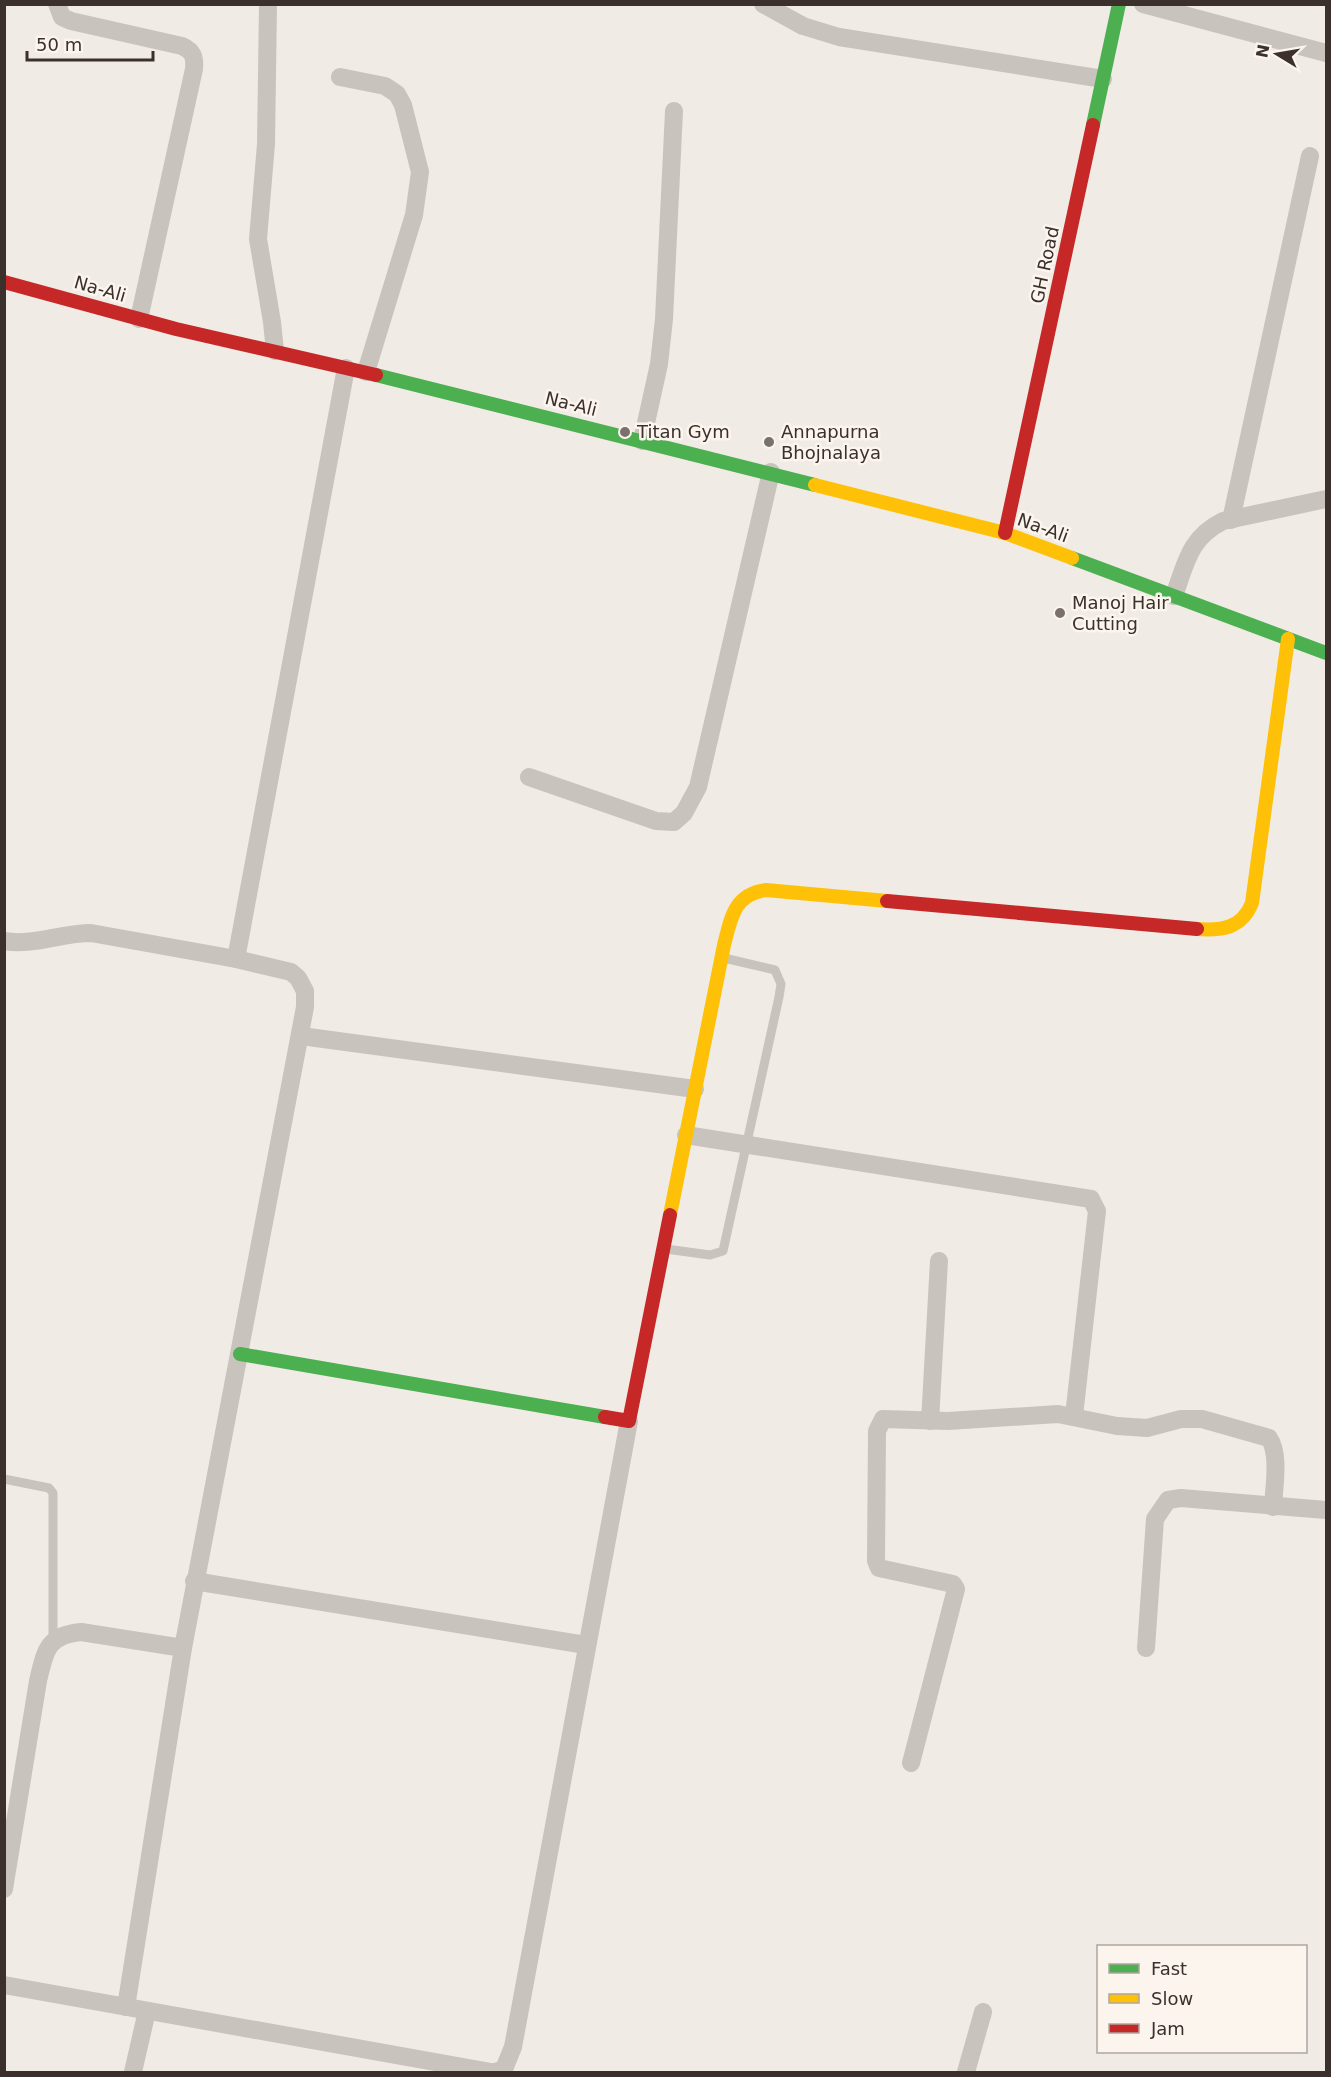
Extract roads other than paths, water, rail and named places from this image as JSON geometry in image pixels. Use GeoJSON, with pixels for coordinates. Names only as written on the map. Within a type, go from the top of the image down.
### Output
{"type":"FeatureCollection","features":[{"type":"Feature","properties":{"kind":"street"},"geometry":{"type":"LineString","coordinates":[[57,4],[62,17],[71,21],[182,46],[191,50],[195,58],[139,319]]}},
{"type":"Feature","properties":{"kind":"street"},"geometry":{"type":"LineString","coordinates":[[267,4],[267,123],[258,239],[275,351]]}},
{"type":"Feature","properties":{"kind":"street"},"geometry":{"type":"LineString","coordinates":[[763,4],[803,26],[839,37],[1103,79]]}},
{"type":"Feature","properties":{"kind":"street","name":"GH Road"},"geometry":{"type":"LineString","coordinates":[[1005,534],[1119,4]]}},
{"type":"Feature","properties":{"kind":"street"},"geometry":{"type":"LineString","coordinates":[[1143,4],[1326,53]]}},
{"type":"Feature","properties":{"kind":"street"},"geometry":{"type":"LineString","coordinates":[[340,77],[386,86],[398,94],[420,172],[414,215],[366,372]]}},
{"type":"Feature","properties":{"kind":"street"},"geometry":{"type":"LineString","coordinates":[[642,441],[659,364],[664,319],[674,111]]}},
{"type":"Feature","properties":{"kind":"street"},"geometry":{"type":"LineString","coordinates":[[1231,519],[1310,156]]}},
{"type":"Feature","properties":{"kind":"street","name":"Na-Ali"},"geometry":{"type":"LineString","coordinates":[[4,282],[139,319],[366,372],[771,472],[1005,534],[1326,653]]}},
{"type":"Feature","properties":{"kind":"street"},"geometry":{"type":"LineString","coordinates":[[236,959],[346,368]]}},
{"type":"Feature","properties":{"kind":"street"},"geometry":{"type":"LineString","coordinates":[[529,777],[656,821],[674,822],[684,813],[698,787],[771,472]]}},
{"type":"Feature","properties":{"kind":"street"},"geometry":{"type":"LineString","coordinates":[[1174,596],[1196,541],[1211,527],[1231,519],[1326,499]]}},
{"type":"Feature","properties":{"kind":"street"},"geometry":{"type":"LineString","coordinates":[[4,1984],[493,2073],[504,2069],[513,2047],[586,1645],[695,1089],[731,915],[739,900],[751,890],[1217,931],[1236,926],[1250,914],[1255,894],[1288,639]]}},
{"type":"Feature","properties":{"kind":"street"},"geometry":{"type":"LineString","coordinates":[[4,941],[38,942],[75,933],[91,933],[236,959],[291,972],[298,978],[305,991],[301,1036],[194,1581],[126,2007]]}},
{"type":"Feature","properties":{"kind":"street"},"geometry":{"type":"LineString","coordinates":[[301,1036],[695,1089]]}},
{"type":"Feature","properties":{"kind":"street"},"geometry":{"type":"LineString","coordinates":[[686,1135],[1091,1199],[1097,1211],[1074,1416]]}},
{"type":"Feature","properties":{"kind":"street"},"geometry":{"type":"LineString","coordinates":[[930,1421],[939,1261]]}},
{"type":"Feature","properties":{"kind":"street"},"geometry":{"type":"LineString","coordinates":[[240,1354],[629,1421]]}},
{"type":"Feature","properties":{"kind":"street"},"geometry":{"type":"LineString","coordinates":[[911,1763],[956,1589],[953,1584],[879,1568],[876,1561],[877,1431],[883,1419],[930,1421],[1044,1414],[1074,1416],[1117,1426],[1147,1428],[1180,1419],[1202,1419],[1269,1438],[1273,1445],[1274,1455],[1273,1507]]}},
{"type":"Feature","properties":{"kind":"street"},"geometry":{"type":"LineString","coordinates":[[1146,1648],[1155,1519],[1168,1500],[1181,1498],[1326,1510]]}},
{"type":"Feature","properties":{"kind":"street"},"geometry":{"type":"LineString","coordinates":[[194,1581],[586,1645]]}},
{"type":"Feature","properties":{"kind":"street"},"geometry":{"type":"LineString","coordinates":[[4,1889],[38,1681],[44,1657],[53,1640],[64,1634],[81,1632],[183,1648]]}},
{"type":"Feature","properties":{"kind":"street"},"geometry":{"type":"LineString","coordinates":[[133,2073],[147,2011]]}},
{"type":"Feature","properties":{"kind":"street"},"geometry":{"type":"LineString","coordinates":[[966,2073],[983,2012]]}},
{"type":"Feature","properties":{"kind":"lane"},"geometry":{"type":"LineString","coordinates":[[663,1249],[710,1255],[723,1251],[782,984],[775,970],[722,957]]}},
{"type":"Feature","properties":{"kind":"lane"},"geometry":{"type":"LineString","coordinates":[[4,1479],[49,1488],[53,1493],[53,1640]]}},
{"type":"Feature","properties":{"kind":"place","name":"Titan Gym"},"geometry":{"type":"Point","coordinates":[625,432]}},
{"type":"Feature","properties":{"kind":"place","name":"Annapurna Bhojnalaya"},"geometry":{"type":"Point","coordinates":[769,442]}},
{"type":"Feature","properties":{"kind":"place","name":"Manoj Hair Cutting"},"geometry":{"type":"Point","coordinates":[1060,613]}}]}
